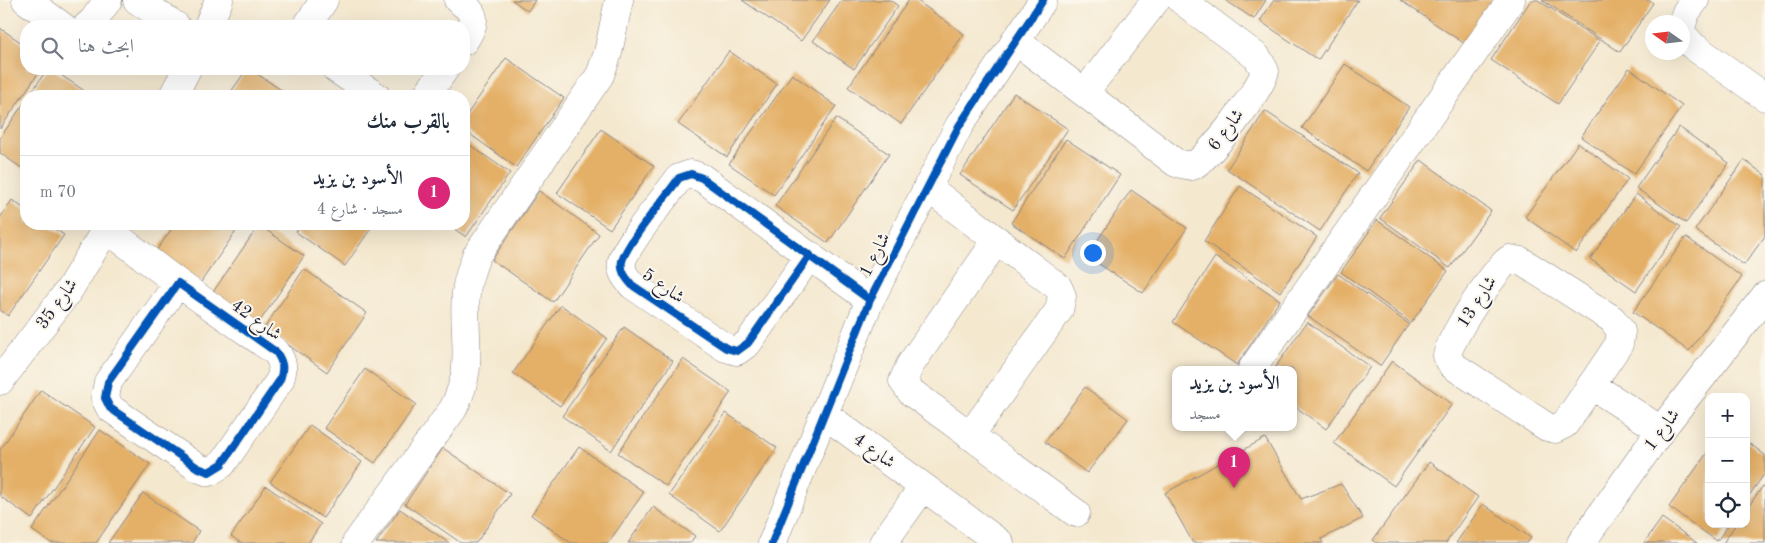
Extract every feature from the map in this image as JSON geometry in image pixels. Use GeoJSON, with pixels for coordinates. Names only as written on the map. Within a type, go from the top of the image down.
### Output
{"type":"FeatureCollection","features":[{"type":"Feature","properties":{"kind":"street"},"geometry":{"type":"LineString","coordinates":[[26,0],[54,20]]}},
{"type":"Feature","properties":{"kind":"street"},"geometry":{"type":"LineString","coordinates":[[95,20],[108,0]]}},
{"type":"Feature","properties":{"kind":"street"},"geometry":{"type":"LineString","coordinates":[[137,0],[167,20]]}},
{"type":"Feature","properties":{"kind":"street"},"geometry":{"type":"LineString","coordinates":[[211,20],[219,0]]}},
{"type":"Feature","properties":{"kind":"street"},"geometry":{"type":"LineString","coordinates":[[311,20],[324,0]]}},
{"type":"Feature","properties":{"kind":"street"},"geometry":{"type":"LineString","coordinates":[[458,0],[468,7],[473,20],[473,26],[470,31]]}},
{"type":"Feature","properties":{"kind":"street"},"geometry":{"type":"LineString","coordinates":[[356,543],[459,397],[464,385],[468,359],[466,293],[476,256],[600,75],[608,53],[619,0]]}},
{"type":"Feature","properties":{"kind":"street","name":"شارع 1"},"geometry":{"type":"LineString","coordinates":[[772,543],[870,300],[959,126],[1043,0]]}},
{"type":"Feature","properties":{"kind":"street"},"geometry":{"type":"LineString","coordinates":[[1084,92],[1156,0]]}},
{"type":"Feature","properties":{"kind":"street","name":"شارع 6"},"geometry":{"type":"LineString","coordinates":[[1015,40],[1176,163],[1192,166],[1206,156],[1259,87],[1265,71],[1257,57],[1181,0]]}},
{"type":"Feature","properties":{"kind":"street"},"geometry":{"type":"LineString","coordinates":[[1254,366],[1511,0]]}},
{"type":"Feature","properties":{"kind":"street"},"geometry":{"type":"LineString","coordinates":[[1685,15],[1694,0]]}},
{"type":"Feature","properties":{"kind":"street"},"geometry":{"type":"LineString","coordinates":[[1690,43],[1765,97]]}},
{"type":"Feature","properties":{"kind":"street"},"geometry":{"type":"LineString","coordinates":[[176,90],[184,75]]}},
{"type":"Feature","properties":{"kind":"street"},"geometry":{"type":"LineString","coordinates":[[345,75],[367,90]]}},
{"type":"Feature","properties":{"kind":"street"},"geometry":{"type":"LineString","coordinates":[[430,90],[440,75]]}},
{"type":"Feature","properties":{"kind":"street","name":"شارع 5"},"geometry":{"type":"LineString","coordinates":[[810,255],[748,343],[737,351],[726,348],[632,285],[625,277],[622,269],[622,262],[630,246],[679,178],[691,174],[702,178],[810,255],[870,300]]}},
{"type":"Feature","properties":{"kind":"street"},"geometry":{"type":"LineString","coordinates":[[927,187],[1058,287],[1062,296],[1058,310],[970,436]]}},
{"type":"Feature","properties":{"kind":"street","name":"شارع 35"},"geometry":{"type":"LineString","coordinates":[[0,381],[69,290],[106,230]]}},
{"type":"Feature","properties":{"kind":"street","name":"شارع 42"},"geometry":{"type":"LineString","coordinates":[[113,230],[178,283],[276,352],[282,360],[284,369],[280,380],[222,464],[209,472],[198,468],[110,408],[106,398],[108,382],[178,283]]}},
{"type":"Feature","properties":{"kind":"street"},"geometry":{"type":"LineString","coordinates":[[997,240],[910,365],[903,381],[911,392],[1076,513]]}},
{"type":"Feature","properties":{"kind":"street","name":"شارع 13"},"geometry":{"type":"LineString","coordinates":[[1510,259],[1521,261],[1612,319],[1618,326],[1621,331],[1619,344],[1591,385],[1565,424],[1560,428],[1550,428],[1449,361],[1447,356],[1449,344],[1505,261],[1510,259]]}},
{"type":"Feature","properties":{"kind":"street","name":"شارع 1"},"geometry":{"type":"LineString","coordinates":[[1581,543],[1661,430],[1765,296]]}},
{"type":"Feature","properties":{"kind":"street"},"geometry":{"type":"LineString","coordinates":[[1591,385],[1661,430]]}},
{"type":"Feature","properties":{"kind":"street","name":"شارع 4"},"geometry":{"type":"LineString","coordinates":[[824,414],[1000,543]]}},
{"type":"Feature","properties":{"kind":"street"},"geometry":{"type":"LineString","coordinates":[[883,543],[923,487]]}},
{"type":"Feature","properties":{"kind":"building"},"geometry":{"type":"Polygon","coordinates":[[[512,0],[535,0],[528,11],[512,0]]]}},
{"type":"Feature","properties":{"kind":"building"},"geometry":{"type":"Polygon","coordinates":[[[742,0],[830,0],[801,41],[742,0]]]}},
{"type":"Feature","properties":{"kind":"building"},"geometry":{"type":"Polygon","coordinates":[[[842,0],[890,0],[898,6],[854,69],[813,41],[842,0]]]}},
{"type":"Feature","properties":{"kind":"building"},"geometry":{"type":"Polygon","coordinates":[[[909,0],[916,0],[964,34],[901,124],[848,87],[909,0]]]}},
{"type":"Feature","properties":{"kind":"building"},"geometry":{"type":"Polygon","coordinates":[[[1225,0],[1266,0],[1254,19],[1225,0]]]}},
{"type":"Feature","properties":{"kind":"building"},"geometry":{"type":"Polygon","coordinates":[[[1274,0],[1358,0],[1318,60],[1260,21],[1274,0]]]}},
{"type":"Feature","properties":{"kind":"building"},"geometry":{"type":"Polygon","coordinates":[[[1400,0],[1499,0],[1468,46],[1400,0]]]}},
{"type":"Feature","properties":{"kind":"building"},"geometry":{"type":"Polygon","coordinates":[[[1531,0],[1538,0],[1600,41],[1558,104],[1491,60],[1531,0]]]}},
{"type":"Feature","properties":{"kind":"building"},"geometry":{"type":"Polygon","coordinates":[[[1542,0],[1648,0],[1653,3],[1620,52],[1542,0]]]}},
{"type":"Feature","properties":{"kind":"building"},"geometry":{"type":"Polygon","coordinates":[[[0,28],[20,42],[20,75],[37,75],[27,90],[20,90],[20,100],[0,129],[0,28]]]}},
{"type":"Feature","properties":{"kind":"building"},"geometry":{"type":"Polygon","coordinates":[[[729,51],[777,84],[727,157],[678,124],[729,51]]]}},
{"type":"Feature","properties":{"kind":"building"},"geometry":{"type":"Polygon","coordinates":[[[506,58],[564,98],[516,167],[470,134],[470,110],[506,58]]]}},
{"type":"Feature","properties":{"kind":"building"},"geometry":{"type":"Polygon","coordinates":[[[1345,64],[1409,107],[1366,171],[1302,128],[1345,64]]]}},
{"type":"Feature","properties":{"kind":"building"},"geometry":{"type":"Polygon","coordinates":[[[1629,68],[1682,106],[1634,174],[1581,137],[1629,68]]]}},
{"type":"Feature","properties":{"kind":"building"},"geometry":{"type":"Polygon","coordinates":[[[792,74],[836,106],[774,195],[729,164],[792,74]]]}},
{"type":"Feature","properties":{"kind":"building"},"geometry":{"type":"Polygon","coordinates":[[[43,75],[61,75],[83,90],[33,90],[43,75]]]}},
{"type":"Feature","properties":{"kind":"building"},"geometry":{"type":"Polygon","coordinates":[[[243,75],[259,75],[281,90],[232,90],[243,75]]]}},
{"type":"Feature","properties":{"kind":"building"},"geometry":{"type":"Polygon","coordinates":[[[1014,93],[1068,129],[1013,210],[960,175],[1014,93]]]}},
{"type":"Feature","properties":{"kind":"building"},"geometry":{"type":"Polygon","coordinates":[[[20,109],[20,167],[0,153],[0,138],[20,109]]]}},
{"type":"Feature","properties":{"kind":"building"},"geometry":{"type":"Polygon","coordinates":[[[1265,111],[1358,173],[1320,231],[1227,169],[1265,111]]]}},
{"type":"Feature","properties":{"kind":"building"},"geometry":{"type":"Polygon","coordinates":[[[836,118],[889,154],[828,243],[775,206],[836,118]]]}},
{"type":"Feature","properties":{"kind":"building"},"geometry":{"type":"Polygon","coordinates":[[[1679,127],[1729,163],[1686,223],[1636,188],[1679,127]]]}},
{"type":"Feature","properties":{"kind":"building"},"geometry":{"type":"Polygon","coordinates":[[[601,129],[654,166],[610,229],[557,193],[601,129]]]}},
{"type":"Feature","properties":{"kind":"building"},"geometry":{"type":"Polygon","coordinates":[[[1066,139],[1120,175],[1065,259],[1011,223],[1066,139]]]}},
{"type":"Feature","properties":{"kind":"building"},"geometry":{"type":"Polygon","coordinates":[[[1578,143],[1628,179],[1576,253],[1525,217],[1578,143]]]}},
{"type":"Feature","properties":{"kind":"building"},"geometry":{"type":"Polygon","coordinates":[[[470,145],[510,173],[466,237],[456,230],[470,230],[470,145]]]}},
{"type":"Feature","properties":{"kind":"building"},"geometry":{"type":"Polygon","coordinates":[[[1421,160],[1491,211],[1450,268],[1380,218],[1421,160]]]}},
{"type":"Feature","properties":{"kind":"building"},"geometry":{"type":"Polygon","coordinates":[[[1744,160],[1765,175],[1765,236],[1744,265],[1695,230],[1744,160]]]}},
{"type":"Feature","properties":{"kind":"building"},"geometry":{"type":"Polygon","coordinates":[[[1240,186],[1317,237],[1280,292],[1204,241],[1240,186]]]}},
{"type":"Feature","properties":{"kind":"building"},"geometry":{"type":"Polygon","coordinates":[[[1131,190],[1187,228],[1143,293],[1087,256],[1131,190]]]}},
{"type":"Feature","properties":{"kind":"building"},"geometry":{"type":"Polygon","coordinates":[[[539,191],[599,234],[553,302],[492,260],[539,191]]]}},
{"type":"Feature","properties":{"kind":"building"},"geometry":{"type":"Polygon","coordinates":[[[1636,194],[1681,227],[1636,291],[1590,259],[1636,194]]]}},
{"type":"Feature","properties":{"kind":"building"},"geometry":{"type":"Polygon","coordinates":[[[12,200],[20,206],[20,230],[56,230],[64,235],[8,316],[0,310],[0,218],[12,200]]]}},
{"type":"Feature","properties":{"kind":"building"},"geometry":{"type":"Polygon","coordinates":[[[1377,220],[1448,271],[1411,323],[1341,272],[1377,220]]]}},
{"type":"Feature","properties":{"kind":"building"},"geometry":{"type":"Polygon","coordinates":[[[171,230],[237,230],[194,292],[149,261],[171,230]]]}},
{"type":"Feature","properties":{"kind":"building"},"geometry":{"type":"Polygon","coordinates":[[[256,230],[266,230],[304,256],[258,324],[213,292],[256,230]]]}},
{"type":"Feature","properties":{"kind":"building"},"geometry":{"type":"Polygon","coordinates":[[[298,230],[370,230],[345,266],[296,232],[298,230]]]}},
{"type":"Feature","properties":{"kind":"building"},"geometry":{"type":"Polygon","coordinates":[[[1686,237],[1742,277],[1689,351],[1633,312],[1686,237]]]}},
{"type":"Feature","properties":{"kind":"building"},"geometry":{"type":"Polygon","coordinates":[[[1215,257],[1280,300],[1237,365],[1173,322],[1215,257]]]}},
{"type":"Feature","properties":{"kind":"building"},"geometry":{"type":"Polygon","coordinates":[[[304,269],[367,313],[327,372],[264,328],[304,269]]]}},
{"type":"Feature","properties":{"kind":"building"},"geometry":{"type":"Polygon","coordinates":[[[1338,274],[1409,324],[1380,366],[1308,316],[1338,274]]]}},
{"type":"Feature","properties":{"kind":"building"},"geometry":{"type":"Polygon","coordinates":[[[561,305],[607,338],[560,406],[513,373],[561,305]]]}},
{"type":"Feature","properties":{"kind":"building"},"geometry":{"type":"Polygon","coordinates":[[[1307,322],[1370,367],[1326,429],[1297,408],[1297,366],[1276,366],[1307,322]]]}},
{"type":"Feature","properties":{"kind":"building"},"geometry":{"type":"Polygon","coordinates":[[[624,327],[673,361],[611,451],[562,416],[624,327]]]}},
{"type":"Feature","properties":{"kind":"building"},"geometry":{"type":"Polygon","coordinates":[[[683,359],[731,392],[666,486],[618,453],[683,359]]]}},
{"type":"Feature","properties":{"kind":"building"},"geometry":{"type":"Polygon","coordinates":[[[1392,361],[1452,404],[1394,486],[1334,443],[1392,361]]]}},
{"type":"Feature","properties":{"kind":"building"},"geometry":{"type":"Polygon","coordinates":[[[365,369],[416,404],[375,463],[324,428],[365,369]]]}},
{"type":"Feature","properties":{"kind":"building"},"geometry":{"type":"Polygon","coordinates":[[[1085,387],[1128,419],[1087,473],[1045,442],[1085,387]]]}},
{"type":"Feature","properties":{"kind":"building"},"geometry":{"type":"Polygon","coordinates":[[[41,390],[95,427],[32,519],[0,496],[0,450],[41,390]]]}},
{"type":"Feature","properties":{"kind":"building"},"geometry":{"type":"Polygon","coordinates":[[[726,413],[777,448],[720,531],[669,495],[726,413]]]}},
{"type":"Feature","properties":{"kind":"building"},"geometry":{"type":"Polygon","coordinates":[[[310,425],[362,462],[323,518],[270,482],[310,425]]]}},
{"type":"Feature","properties":{"kind":"building"},"geometry":{"type":"Polygon","coordinates":[[[100,430],[150,464],[96,543],[51,543],[32,530],[100,430]]]}},
{"type":"Feature","properties":{"kind":"building"},"geometry":{"type":"Polygon","coordinates":[[[1265,438],[1301,499],[1341,484],[1363,518],[1321,539],[1323,543],[1193,543],[1165,493],[1265,438]]]}},
{"type":"Feature","properties":{"kind":"building"},"geometry":{"type":"Polygon","coordinates":[[[1750,444],[1765,455],[1765,473],[1750,494],[1750,444]]]}},
{"type":"Feature","properties":{"kind":"building"},"geometry":{"type":"Polygon","coordinates":[[[579,447],[644,492],[608,543],[571,543],[531,515],[579,447]]]}},
{"type":"Feature","properties":{"kind":"building"},"geometry":{"type":"Polygon","coordinates":[[[443,448],[510,494],[476,543],[461,543],[405,504],[443,448]]]}},
{"type":"Feature","properties":{"kind":"building"},"geometry":{"type":"Polygon","coordinates":[[[1705,456],[1705,528],[1726,528],[1717,541],[1669,507],[1705,456]]]}},
{"type":"Feature","properties":{"kind":"building"},"geometry":{"type":"Polygon","coordinates":[[[1429,462],[1478,497],[1446,543],[1377,543],[1373,540],[1429,462]]]}},
{"type":"Feature","properties":{"kind":"building"},"geometry":{"type":"Polygon","coordinates":[[[1765,483],[1765,543],[1723,543],[1733,528],[1750,528],[1750,504],[1765,483]]]}},
{"type":"Feature","properties":{"kind":"building"},"geometry":{"type":"Polygon","coordinates":[[[266,486],[321,524],[308,543],[241,543],[231,536],[266,486]]]}},
{"type":"Feature","properties":{"kind":"building"},"geometry":{"type":"Polygon","coordinates":[[[143,493],[199,531],[192,543],[108,543],[143,493]]]}},
{"type":"Feature","properties":{"kind":"building"},"geometry":{"type":"Polygon","coordinates":[[[1483,504],[1531,538],[1527,543],[1456,543],[1483,504]]]}},
{"type":"Feature","properties":{"kind":"building"},"geometry":{"type":"Polygon","coordinates":[[[653,507],[695,536],[690,543],[628,543],[653,507]]]}},
{"type":"Feature","properties":{"kind":"building"},"geometry":{"type":"Polygon","coordinates":[[[400,509],[449,543],[376,543],[400,509]]]}},
{"type":"Feature","properties":{"kind":"building"},"geometry":{"type":"Polygon","coordinates":[[[1662,518],[1697,543],[1644,543],[1662,518]]]}},
{"type":"Feature","properties":{"kind":"cycle path"},"geometry":{"type":"LineString","coordinates":[[772,543],[870,300],[959,126],[1043,0]]}},
{"type":"Feature","properties":{"kind":"cycle path"},"geometry":{"type":"LineString","coordinates":[[810,255],[748,343],[737,351],[726,348],[632,285],[622,268],[622,261],[626,252],[648,219],[679,178],[691,174],[702,178],[870,300]]}},
{"type":"Feature","properties":{"kind":"cycle path"},"geometry":{"type":"LineString","coordinates":[[178,283],[276,352],[282,365],[280,380],[222,464],[209,472],[198,468],[110,408],[105,398],[108,382],[178,283]]}},
{"type":"Feature","properties":{"kind":"place","name":"الأسود بن يزيد"},"geometry":{"type":"Point","coordinates":[1234,488]}}]}
